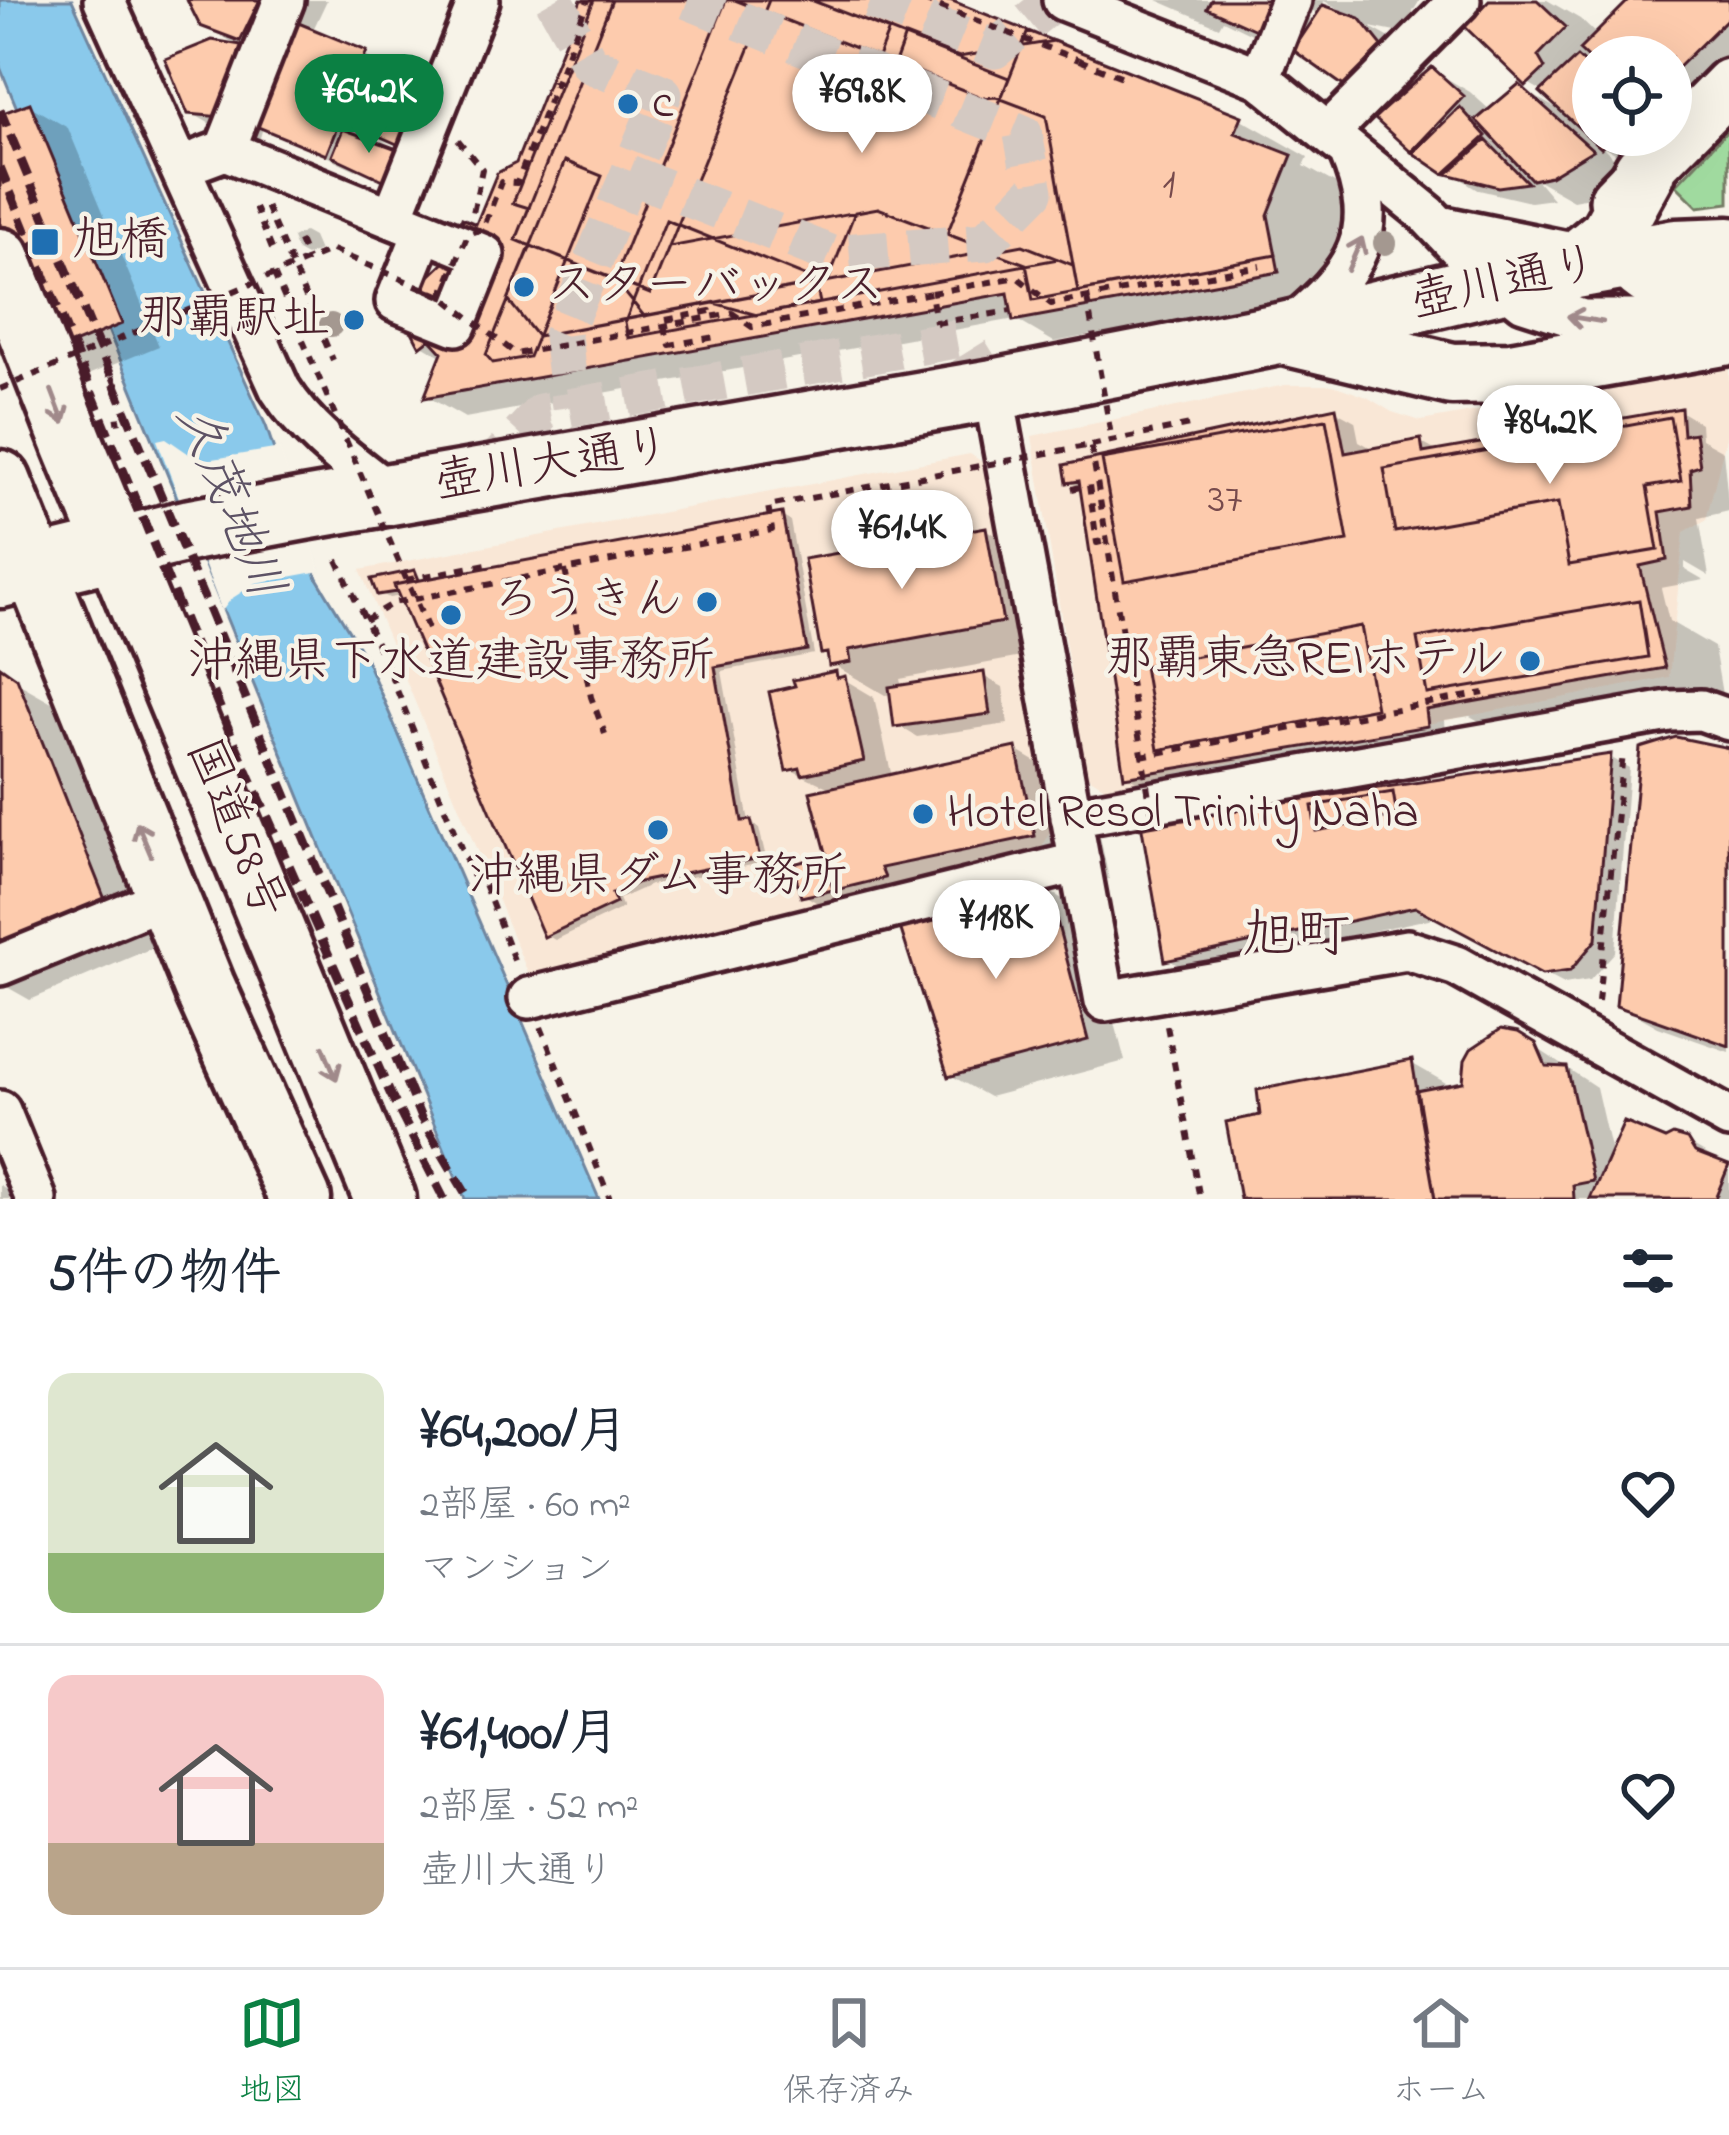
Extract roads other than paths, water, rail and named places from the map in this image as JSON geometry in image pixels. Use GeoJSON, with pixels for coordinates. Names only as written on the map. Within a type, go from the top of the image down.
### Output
{"type":"FeatureCollection","features":[{"type":"Feature","properties":{"kind":"highway","name":"壺川通り"},"geometry":{"type":"LineString","coordinates":[[993,390],[1284,333],[1580,248],[1729,248]]}},
{"type":"Feature","properties":{"kind":"highway"},"geometry":{"type":"LineString","coordinates":[[1347,349],[1462,322],[1580,248]]}},
{"type":"Feature","properties":{"kind":"highway","name":"国道58号"},"geometry":{"type":"LineString","coordinates":[[0,259],[386,1199]]}},
{"type":"Feature","properties":{"kind":"highway","name":"壺川通り"},"geometry":{"type":"LineString","coordinates":[[1284,333],[1428,371],[1511,373],[1729,332]]}},
{"type":"Feature","properties":{"kind":"highway","name":"壺川大通り"},"geometry":{"type":"LineString","coordinates":[[17,573],[304,508],[993,390]]}},
{"type":"Feature","properties":{"kind":"highway","name":"国道58号"},"geometry":{"type":"LineString","coordinates":[[0,481],[17,573],[169,896],[300,1199]]}},
{"type":"Feature","properties":{"kind":"main road"},"geometry":{"type":"LineString","coordinates":[[1729,85],[1580,248],[1667,290],[1729,291]]}},
{"type":"Feature","properties":{"kind":"street"},"geometry":{"type":"LineString","coordinates":[[104,0],[280,389],[294,411],[341,456],[389,493]]}},
{"type":"Feature","properties":{"kind":"street"},"geometry":{"type":"LineString","coordinates":[[225,150],[284,0]]}},
{"type":"Feature","properties":{"kind":"street"},"geometry":{"type":"LineString","coordinates":[[180,168],[225,150],[405,216],[479,0]]}},
{"type":"Feature","properties":{"kind":"street"},"geometry":{"type":"LineString","coordinates":[[1063,0],[1260,78],[1440,226],[1580,248]]}},
{"type":"Feature","properties":{"kind":"street"},"geometry":{"type":"LineString","coordinates":[[1260,78],[1291,0]]}},
{"type":"Feature","properties":{"kind":"street"},"geometry":{"type":"LineString","coordinates":[[1339,141],[1460,0]]}},
{"type":"Feature","properties":{"kind":"street"},"geometry":{"type":"LineString","coordinates":[[1284,333],[1335,288],[1361,243],[1366,209],[1363,184],[1339,141]]}},
{"type":"Feature","properties":{"kind":"street"},"geometry":{"type":"LineString","coordinates":[[1440,226],[1580,248]]}},
{"type":"Feature","properties":{"kind":"street"},"geometry":{"type":"LineString","coordinates":[[1580,248],[1583,320],[1641,323],[1700,316],[1729,332]]}},
{"type":"Feature","properties":{"kind":"street"},"geometry":{"type":"LineString","coordinates":[[993,390],[1105,1001],[1408,950],[1457,966],[1729,1118]]}},
{"type":"Feature","properties":{"kind":"street"},"geometry":{"type":"LineString","coordinates":[[1071,818],[1626,719],[1701,710],[1729,719]]}},
{"type":"Feature","properties":{"kind":"street"},"geometry":{"type":"LineString","coordinates":[[529,998],[1080,862]]}},
{"type":"Feature","properties":{"kind":"street"},"geometry":{"type":"LineString","coordinates":[[0,965],[169,896]]}},
{"type":"Feature","properties":{"kind":"street"},"geometry":{"type":"LineString","coordinates":[[4,1133],[36,1199]]}},
{"type":"Feature","properties":{"kind":"water","name":"久茂地川"},"geometry":{"type":"Polygon","coordinates":[[[0,0],[72,0],[266,426],[317,578],[365,657],[599,1199],[465,1199],[0,67],[0,0]]]}},
{"type":"Feature","properties":{"kind":"tunnel"},"geometry":{"type":"LineString","coordinates":[[554,0],[590,64],[663,94],[562,336],[571,407]]}},
{"type":"Feature","properties":{"kind":"tunnel"},"geometry":{"type":"LineString","coordinates":[[629,174],[830,254],[985,242],[1034,192],[1023,134],[688,0]]}},
{"type":"Feature","properties":{"kind":"tunnel"},"geometry":{"type":"LineString","coordinates":[[871,0],[995,49],[1055,0]]}},
{"type":"Feature","properties":{"kind":"tunnel"},"geometry":{"type":"LineString","coordinates":[[480,478],[541,413],[961,338],[993,390]]}},
{"type":"Feature","properties":{"kind":"railway"},"geometry":{"type":"LineString","coordinates":[[0,110],[421,1118],[469,1199]]}},
{"type":"Feature","properties":{"kind":"railway"},"geometry":{"type":"LineString","coordinates":[[0,167],[227,725],[390,1093],[444,1199]]}},
{"type":"Feature","properties":{"kind":"place","name":"c"},"geometry":{"type":"Point","coordinates":[628,104]}},
{"type":"Feature","properties":{"kind":"place","name":"旭橋"},"geometry":{"type":"Point","coordinates":[45,242]}},
{"type":"Feature","properties":{"kind":"place","name":"スターバックス"},"geometry":{"type":"Point","coordinates":[524,287]}},
{"type":"Feature","properties":{"kind":"place","name":"那覇駅址"},"geometry":{"type":"Point","coordinates":[354,320]}},
{"type":"Feature","properties":{"kind":"place","name":"ろうきん"},"geometry":{"type":"Point","coordinates":[707,602]}},
{"type":"Feature","properties":{"kind":"place","name":"沖縄県下水道建設事務所"},"geometry":{"type":"Point","coordinates":[451,615]}},
{"type":"Feature","properties":{"kind":"place","name":"那覇東急REIホテル"},"geometry":{"type":"Point","coordinates":[1530,661]}},
{"type":"Feature","properties":{"kind":"place","name":"Hotel Resol Trinity Naha"},"geometry":{"type":"Point","coordinates":[923,814]}},
{"type":"Feature","properties":{"kind":"place","name":"沖縄県ダム事務所"},"geometry":{"type":"Point","coordinates":[658,830]}},
{"type":"Feature","properties":{"kind":"district","name":"旭町"},"geometry":{"type":"Point","coordinates":[1296,938]}}]}
